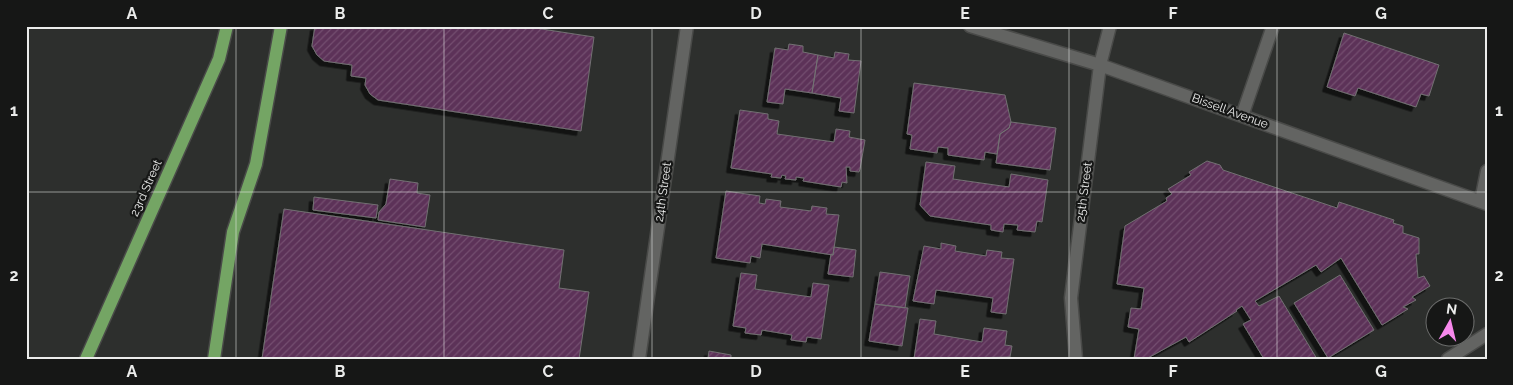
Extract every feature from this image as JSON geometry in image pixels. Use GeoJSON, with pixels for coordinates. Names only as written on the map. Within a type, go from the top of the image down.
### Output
{"type":"FeatureCollection","features":[{"type":"Feature","properties":{"kind":"main road","name":"23rd Street"},"geometry":{"type":"LineString","coordinates":[[86,359],[219,58],[227,26]]}},
{"type":"Feature","properties":{"kind":"main road"},"geometry":{"type":"LineString","coordinates":[[214,359],[233,232],[256,164],[281,26]]}},
{"type":"Feature","properties":{"kind":"street","name":"24th Street"},"geometry":{"type":"LineString","coordinates":[[640,359],[687,26]]}},
{"type":"Feature","properties":{"kind":"street","name":"Bissell Avenue"},"geometry":{"type":"LineString","coordinates":[[970,26],[1100,65],[1484,202]]}},
{"type":"Feature","properties":{"kind":"street","name":"25th Street"},"geometry":{"type":"LineString","coordinates":[[1076,359],[1071,298],[1100,65],[1110,26]]}},
{"type":"Feature","properties":{"kind":"street"},"geometry":{"type":"LineString","coordinates":[[1242,116],[1273,26]]}},
{"type":"Feature","properties":{"kind":"street"},"geometry":{"type":"LineString","coordinates":[[1484,202],[1487,171]]}},
{"type":"Feature","properties":{"kind":"street"},"geometry":{"type":"LineString","coordinates":[[1448,359],[1487,334]]}},
{"type":"Feature","properties":{"kind":"building"},"geometry":{"type":"Polygon","coordinates":[[[315,26],[522,26],[594,37],[581,131],[378,100],[370,94],[365,85],[366,78],[351,76],[352,65],[324,61],[317,55],[312,46],[315,26]]]}},
{"type":"Feature","properties":{"kind":"building"},"geometry":{"type":"Polygon","coordinates":[[[1344,33],[1439,65],[1429,96],[1421,94],[1416,107],[1358,88],[1355,96],[1327,87],[1344,33]]]}},
{"type":"Feature","properties":{"kind":"building"},"geometry":{"type":"Polygon","coordinates":[[[789,44],[803,46],[803,52],[818,55],[812,93],[785,89],[783,104],[767,102],[775,48],[788,50],[789,44]]]}},
{"type":"Feature","properties":{"kind":"building"},"geometry":{"type":"Polygon","coordinates":[[[835,52],[849,54],[848,60],[861,61],[854,113],[839,111],[841,98],[812,93],[818,55],[834,58],[835,52]]]}},
{"type":"Feature","properties":{"kind":"building"},"geometry":{"type":"Polygon","coordinates":[[[914,83],[1005,95],[1011,122],[1009,128],[1000,134],[997,154],[985,152],[984,160],[948,155],[948,148],[938,147],[937,153],[910,149],[912,135],[907,134],[914,83]]]}},
{"type":"Feature","properties":{"kind":"building"},"geometry":{"type":"Polygon","coordinates":[[[740,110],[768,114],[768,119],[779,121],[777,134],[834,142],[836,129],[850,131],[849,137],[865,140],[859,172],[850,171],[850,167],[846,167],[847,183],[842,182],[841,187],[803,181],[804,178],[796,177],[796,180],[785,179],[786,176],[782,175],[781,178],[771,177],[772,174],[731,168],[740,110]]]}},
{"type":"Feature","properties":{"kind":"building"},"geometry":{"type":"Polygon","coordinates":[[[1011,122],[1056,128],[1050,170],[996,163],[1000,134],[1009,128],[1011,122]]]}},
{"type":"Feature","properties":{"kind":"building"},"geometry":{"type":"Polygon","coordinates":[[[1207,161],[1220,165],[1223,170],[1337,208],[1339,202],[1394,220],[1393,223],[1403,226],[1403,233],[1419,238],[1419,254],[1416,254],[1418,278],[1424,276],[1430,286],[1412,297],[1416,300],[1403,307],[1408,309],[1382,325],[1341,258],[1321,272],[1316,265],[1255,301],[1259,306],[1279,296],[1317,359],[1264,359],[1243,324],[1251,320],[1242,306],[1189,342],[1186,337],[1146,359],[1134,359],[1139,329],[1128,327],[1131,308],[1141,309],[1144,288],[1117,284],[1125,226],[1167,201],[1166,198],[1172,194],[1168,189],[1191,175],[1189,172],[1207,161]]]}},
{"type":"Feature","properties":{"kind":"building"},"geometry":{"type":"Polygon","coordinates":[[[926,162],[955,166],[953,179],[1009,187],[1011,174],[1048,180],[1042,222],[1037,221],[1035,232],[1017,230],[1018,225],[1004,224],[1003,232],[991,230],[991,225],[930,216],[920,205],[926,162]]]}},
{"type":"Feature","properties":{"kind":"building"},"geometry":{"type":"Polygon","coordinates":[[[390,179],[418,183],[417,193],[430,195],[425,227],[378,220],[379,212],[386,204],[390,179]]]}},
{"type":"Feature","properties":{"kind":"building"},"geometry":{"type":"Polygon","coordinates":[[[726,191],[760,196],[759,203],[765,204],[766,199],[781,201],[780,207],[811,211],[812,206],[827,208],[826,214],[839,215],[833,255],[762,244],[760,258],[751,256],[750,263],[716,258],[726,191]]]}},
{"type":"Feature","properties":{"kind":"building"},"geometry":{"type":"Polygon","coordinates":[[[314,197],[378,205],[376,218],[313,210],[314,197]]]}},
{"type":"Feature","properties":{"kind":"building"},"geometry":{"type":"Polygon","coordinates":[[[284,209],[564,250],[559,288],[589,292],[579,359],[262,359],[284,209]]]}},
{"type":"Feature","properties":{"kind":"building"},"geometry":{"type":"Polygon","coordinates":[[[941,243],[956,246],[955,251],[986,256],[987,250],[1002,252],[1001,258],[1014,259],[1006,314],[991,312],[993,298],[936,290],[934,304],[913,301],[924,246],[941,249],[941,243]]]}},
{"type":"Feature","properties":{"kind":"building"},"geometry":{"type":"Polygon","coordinates":[[[834,247],[856,250],[853,277],[828,274],[834,247]]]}},
{"type":"Feature","properties":{"kind":"building"},"geometry":{"type":"Polygon","coordinates":[[[880,272],[910,276],[905,308],[875,304],[880,272]]]}},
{"type":"Feature","properties":{"kind":"building"},"geometry":{"type":"Polygon","coordinates":[[[741,273],[757,275],[755,289],[811,297],[813,283],[829,285],[821,339],[807,337],[806,342],[791,340],[792,335],[762,330],[761,335],[745,333],[746,328],[733,326],[741,273]]]}},
{"type":"Feature","properties":{"kind":"building"},"geometry":{"type":"Polygon","coordinates":[[[1340,275],[1374,330],[1328,358],[1294,303],[1340,275]]]}},
{"type":"Feature","properties":{"kind":"building"},"geometry":{"type":"Polygon","coordinates":[[[875,304],[908,308],[902,346],[869,341],[875,304]]]}},
{"type":"Feature","properties":{"kind":"building"},"geometry":{"type":"Polygon","coordinates":[[[920,319],[936,321],[934,334],[982,342],[984,328],[1007,331],[1005,345],[1012,346],[1010,357],[914,359],[920,319]]]}},
{"type":"Feature","properties":{"kind":"building"},"geometry":{"type":"Polygon","coordinates":[[[709,351],[731,355],[731,359],[708,359],[709,351]]]}}]}
